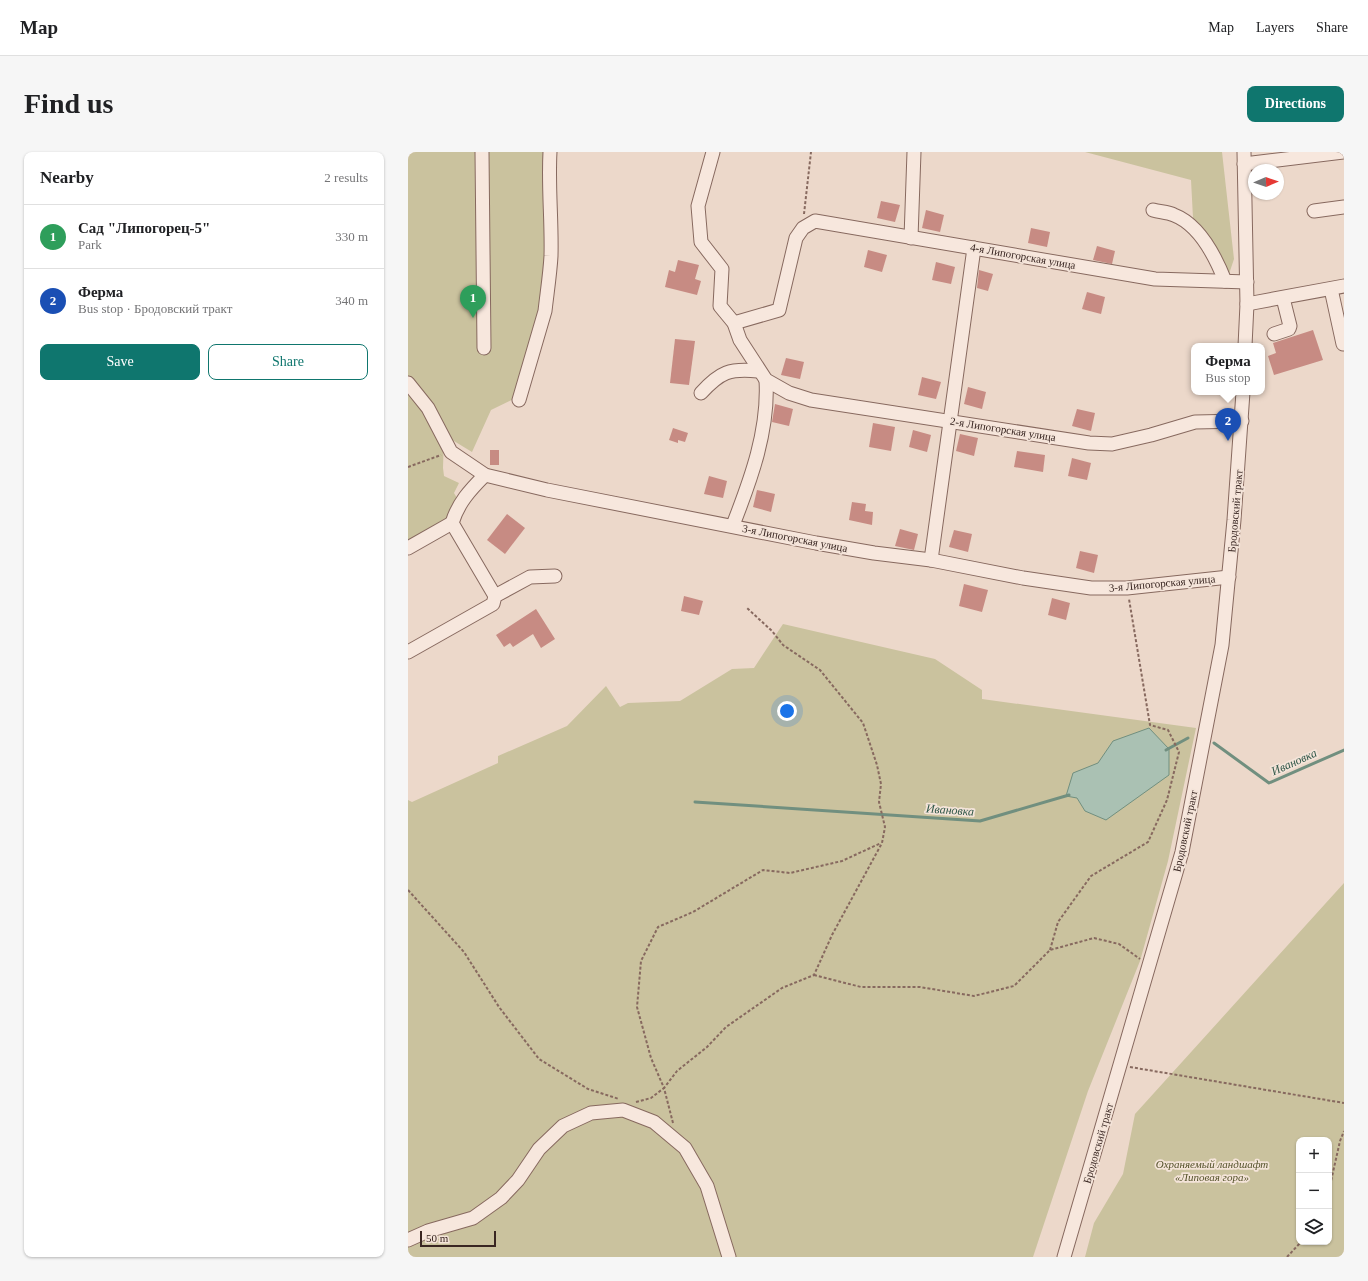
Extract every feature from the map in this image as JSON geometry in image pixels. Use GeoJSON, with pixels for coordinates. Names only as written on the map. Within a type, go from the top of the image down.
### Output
{"type":"FeatureCollection","features":[{"type":"Feature","properties":{"kind":"street"},"geometry":{"type":"LineString","coordinates":[[482,152],[484,348]]}},
{"type":"Feature","properties":{"kind":"street"},"geometry":{"type":"LineString","coordinates":[[519,400],[545,311],[551,256],[549,180],[550,152]]}},
{"type":"Feature","properties":{"kind":"street"},"geometry":{"type":"LineString","coordinates":[[712,152],[698,206],[701,242],[722,269],[720,306],[734,323],[740,340],[762,376],[764,422],[746,491],[733,525]]}},
{"type":"Feature","properties":{"kind":"street"},"geometry":{"type":"LineString","coordinates":[[911,238],[914,152]]}},
{"type":"Feature","properties":{"kind":"street"},"geometry":{"type":"LineString","coordinates":[[1245,343],[1247,304],[1244,158],[1344,152]]}},
{"type":"Feature","properties":{"kind":"street"},"geometry":{"type":"LineString","coordinates":[[1314,211],[1344,207]]}},
{"type":"Feature","properties":{"kind":"street"},"geometry":{"type":"LineString","coordinates":[[1153,210],[1174,215],[1192,227],[1217,262],[1225,281]]}},
{"type":"Feature","properties":{"kind":"street","name":"4-я Липогорская улица"},"geometry":{"type":"LineString","coordinates":[[803,228],[815,221],[830,222],[911,238],[1155,279],[1246,282]]}},
{"type":"Feature","properties":{"kind":"street"},"geometry":{"type":"LineString","coordinates":[[734,323],[779,310],[792,251],[796,238],[803,228]]}},
{"type":"Feature","properties":{"kind":"street"},"geometry":{"type":"LineString","coordinates":[[931,560],[974,248]]}},
{"type":"Feature","properties":{"kind":"street"},"geometry":{"type":"LineString","coordinates":[[1343,344],[1336,296],[1344,286]]}},
{"type":"Feature","properties":{"kind":"street"},"geometry":{"type":"LineString","coordinates":[[1247,304],[1283,298],[1336,296]]}},
{"type":"Feature","properties":{"kind":"street"},"geometry":{"type":"LineString","coordinates":[[1274,334],[1289,329],[1290,326],[1283,298]]}},
{"type":"Feature","properties":{"kind":"street"},"geometry":{"type":"LineString","coordinates":[[701,393],[715,378],[730,372],[745,370],[762,376]]}},
{"type":"Feature","properties":{"kind":"street","name":"2-я Липогорская улица"},"geometry":{"type":"LineString","coordinates":[[762,376],[790,393],[811,400],[950,420],[1089,443],[1112,444],[1152,436],[1195,422],[1242,422]]}},
{"type":"Feature","properties":{"kind":"street","name":"3-я Липогорская улица"},"geometry":{"type":"LineString","coordinates":[[408,383],[428,408],[451,452],[485,475],[547,490],[733,525],[831,546],[931,560],[1091,588],[1128,588],[1229,577]]}},
{"type":"Feature","properties":{"kind":"street","name":"Бродовский тракт"},"geometry":{"type":"LineString","coordinates":[[1064,1257],[1182,852],[1222,645],[1242,422],[1243,395]]}},
{"type":"Feature","properties":{"kind":"street"},"geometry":{"type":"LineString","coordinates":[[408,548],[452,523],[456,509],[471,489],[485,475]]}},
{"type":"Feature","properties":{"kind":"street"},"geometry":{"type":"LineString","coordinates":[[408,652],[493,604],[495,596],[452,523]]}},
{"type":"Feature","properties":{"kind":"street"},"geometry":{"type":"LineString","coordinates":[[495,596],[530,577],[555,576]]}},
{"type":"Feature","properties":{"kind":"street"},"geometry":{"type":"LineString","coordinates":[[408,1240],[428,1231],[474,1218],[505,1194],[518,1180],[539,1149],[563,1126],[591,1113],[623,1110],[654,1122],[685,1148],[707,1186],[729,1257]]}},
{"type":"Feature","properties":{"kind":"path"},"geometry":{"type":"LineString","coordinates":[[803,228],[811,152]]}},
{"type":"Feature","properties":{"kind":"path"},"geometry":{"type":"LineString","coordinates":[[408,467],[451,452]]}},
{"type":"Feature","properties":{"kind":"path"},"geometry":{"type":"LineString","coordinates":[[636,1104],[631,1102],[642,1101],[664,1088],[677,1071],[707,1047],[726,1027],[782,988],[814,975],[861,987],[920,986],[974,996],[1014,986],[1050,950],[1058,922],[1091,876],[1148,842],[1167,800],[1179,752],[1168,730],[1150,725],[1128,588]]}},
{"type":"Feature","properties":{"kind":"path"},"geometry":{"type":"LineString","coordinates":[[746,608],[772,631],[783,645],[820,670],[863,723],[877,765],[881,784],[879,802],[885,827],[882,843],[832,936],[814,975]]}},
{"type":"Feature","properties":{"kind":"path"},"geometry":{"type":"LineString","coordinates":[[674,1126],[664,1088],[651,1058],[637,1007],[641,961],[658,927],[693,912],[763,870],[790,873],[842,861],[882,843]]}},
{"type":"Feature","properties":{"kind":"path"},"geometry":{"type":"LineString","coordinates":[[408,890],[464,952],[499,1007],[539,1059],[588,1089],[624,1100]]}},
{"type":"Feature","properties":{"kind":"path"},"geometry":{"type":"LineString","coordinates":[[1050,950],[1094,938],[1119,944],[1149,966]]}},
{"type":"Feature","properties":{"kind":"path"},"geometry":{"type":"LineString","coordinates":[[1121,1065],[1344,1103]]}},
{"type":"Feature","properties":{"kind":"path"},"geometry":{"type":"LineString","coordinates":[[1332,1177],[1340,1141],[1344,1131]]}},
{"type":"Feature","properties":{"kind":"path"},"geometry":{"type":"LineString","coordinates":[[1287,1257],[1298,1245]]}},
{"type":"Feature","properties":{"kind":"green space"},"geometry":{"type":"Polygon","coordinates":[[[408,152],[553,152],[551,256],[520,396],[491,410],[472,452],[444,435],[444,476],[459,483],[454,493],[457,498],[444,527],[408,544],[408,152]]]}},
{"type":"Feature","properties":{"kind":"green space"},"geometry":{"type":"Polygon","coordinates":[[[1085,152],[1222,152],[1234,259],[1228,277],[1208,255],[1193,218],[1191,180],[1085,152]]]}},
{"type":"Feature","properties":{"kind":"green space"},"geometry":{"type":"Polygon","coordinates":[[[783,624],[935,659],[982,690],[982,699],[1196,728],[1168,861],[1140,961],[1088,1091],[1033,1257],[408,1257],[408,800],[412,802],[498,763],[498,756],[567,726],[606,686],[620,707],[628,703],[680,701],[732,669],[754,668],[783,624]]]}},
{"type":"Feature","properties":{"kind":"green space","name":"Охраняемый ландшафт «Липовая гора»"},"geometry":{"type":"Polygon","coordinates":[[[1344,883],[1344,1257],[1085,1257],[1094,1223],[1123,1174],[1135,1114],[1344,883]]]}},
{"type":"Feature","properties":{"kind":"shaded area"},"geometry":{"type":"Polygon","coordinates":[[[1149,728],[1169,749],[1169,775],[1106,820],[1085,811],[1077,798],[1066,796],[1073,773],[1098,763],[1113,741],[1149,728]]]}},
{"type":"Feature","properties":{"kind":"building"},"geometry":{"type":"Polygon","coordinates":[[[881,201],[900,205],[895,222],[877,218],[881,201]]]}},
{"type":"Feature","properties":{"kind":"building"},"geometry":{"type":"Polygon","coordinates":[[[926,210],[944,215],[940,232],[922,228],[926,210]]]}},
{"type":"Feature","properties":{"kind":"building"},"geometry":{"type":"Polygon","coordinates":[[[1031,228],[1050,232],[1047,247],[1028,243],[1031,228]]]}},
{"type":"Feature","properties":{"kind":"building"},"geometry":{"type":"Polygon","coordinates":[[[1097,246],[1115,251],[1112,264],[1093,260],[1097,246]]]}},
{"type":"Feature","properties":{"kind":"building"},"geometry":{"type":"Polygon","coordinates":[[[868,250],[887,255],[882,272],[864,267],[868,250]]]}},
{"type":"Feature","properties":{"kind":"building"},"geometry":{"type":"Polygon","coordinates":[[[678,260],[699,265],[695,279],[701,281],[697,295],[665,287],[669,270],[675,272],[678,260]]]}},
{"type":"Feature","properties":{"kind":"building"},"geometry":{"type":"Polygon","coordinates":[[[936,262],[955,267],[951,284],[932,280],[936,262]]]}},
{"type":"Feature","properties":{"kind":"building"},"geometry":{"type":"Polygon","coordinates":[[[979,270],[993,274],[988,291],[977,288],[979,270]]]}},
{"type":"Feature","properties":{"kind":"building"},"geometry":{"type":"Polygon","coordinates":[[[1087,292],[1105,297],[1101,314],[1082,309],[1087,292]]]}},
{"type":"Feature","properties":{"kind":"building"},"geometry":{"type":"Polygon","coordinates":[[[1313,330],[1323,360],[1274,375],[1268,356],[1276,353],[1273,343],[1313,330]]]}},
{"type":"Feature","properties":{"kind":"building"},"geometry":{"type":"Polygon","coordinates":[[[675,339],[695,341],[689,385],[670,383],[675,339]]]}},
{"type":"Feature","properties":{"kind":"building"},"geometry":{"type":"Polygon","coordinates":[[[786,358],[804,362],[800,379],[781,375],[786,358]]]}},
{"type":"Feature","properties":{"kind":"building"},"geometry":{"type":"Polygon","coordinates":[[[922,377],[941,382],[936,399],[918,395],[922,377]]]}},
{"type":"Feature","properties":{"kind":"building"},"geometry":{"type":"Polygon","coordinates":[[[968,387],[986,392],[982,409],[964,404],[968,387]]]}},
{"type":"Feature","properties":{"kind":"building"},"geometry":{"type":"Polygon","coordinates":[[[775,404],[793,409],[789,426],[772,422],[775,404]]]}},
{"type":"Feature","properties":{"kind":"building"},"geometry":{"type":"Polygon","coordinates":[[[1077,409],[1095,413],[1091,431],[1072,426],[1077,409]]]}},
{"type":"Feature","properties":{"kind":"building"},"geometry":{"type":"Polygon","coordinates":[[[873,423],[895,427],[891,451],[869,447],[873,423]]]}},
{"type":"Feature","properties":{"kind":"building"},"geometry":{"type":"Polygon","coordinates":[[[673,428],[688,433],[685,442],[678,440],[678,443],[669,440],[673,428]]]}},
{"type":"Feature","properties":{"kind":"building"},"geometry":{"type":"Polygon","coordinates":[[[913,430],[931,435],[927,452],[909,447],[913,430]]]}},
{"type":"Feature","properties":{"kind":"building"},"geometry":{"type":"Polygon","coordinates":[[[960,434],[978,438],[974,456],[956,451],[960,434]]]}},
{"type":"Feature","properties":{"kind":"building"},"geometry":{"type":"Polygon","coordinates":[[[490,450],[499,450],[499,465],[490,465],[490,450]]]}},
{"type":"Feature","properties":{"kind":"building"},"geometry":{"type":"Polygon","coordinates":[[[1017,451],[1045,455],[1043,472],[1014,467],[1017,451]]]}},
{"type":"Feature","properties":{"kind":"building"},"geometry":{"type":"Polygon","coordinates":[[[1072,458],[1091,463],[1087,480],[1068,476],[1072,458]]]}},
{"type":"Feature","properties":{"kind":"building"},"geometry":{"type":"Polygon","coordinates":[[[709,476],[727,481],[723,498],[704,494],[709,476]]]}},
{"type":"Feature","properties":{"kind":"building"},"geometry":{"type":"Polygon","coordinates":[[[757,490],[775,494],[771,512],[753,507],[757,490]]]}},
{"type":"Feature","properties":{"kind":"building"},"geometry":{"type":"Polygon","coordinates":[[[852,502],[866,504],[865,511],[873,512],[872,525],[849,520],[852,502]]]}},
{"type":"Feature","properties":{"kind":"building"},"geometry":{"type":"Polygon","coordinates":[[[507,514],[525,528],[505,554],[487,540],[507,514]]]}},
{"type":"Feature","properties":{"kind":"building"},"geometry":{"type":"Polygon","coordinates":[[[900,529],[918,534],[914,550],[895,546],[900,529]]]}},
{"type":"Feature","properties":{"kind":"building"},"geometry":{"type":"Polygon","coordinates":[[[954,530],[972,534],[968,552],[949,547],[954,530]]]}},
{"type":"Feature","properties":{"kind":"building"},"geometry":{"type":"Polygon","coordinates":[[[1080,551],[1098,555],[1094,573],[1076,568],[1080,551]]]}},
{"type":"Feature","properties":{"kind":"building"},"geometry":{"type":"Polygon","coordinates":[[[964,584],[988,590],[982,612],[959,606],[964,584]]]}},
{"type":"Feature","properties":{"kind":"building"},"geometry":{"type":"Polygon","coordinates":[[[684,596],[703,601],[699,615],[681,611],[684,596]]]}},
{"type":"Feature","properties":{"kind":"building"},"geometry":{"type":"Polygon","coordinates":[[[1052,598],[1070,603],[1066,620],[1048,615],[1052,598]]]}},
{"type":"Feature","properties":{"kind":"building"},"geometry":{"type":"Polygon","coordinates":[[[536,609],[555,639],[541,648],[533,634],[513,647],[510,643],[504,647],[496,635],[536,609]]]}},
{"type":"Feature","properties":{"kind":"waterway","name":"Ивановка"},"geometry":{"type":"LineString","coordinates":[[1166,750],[1188,738]]}},
{"type":"Feature","properties":{"kind":"waterway","name":"Ивановка"},"geometry":{"type":"LineString","coordinates":[[1214,743],[1269,783],[1344,750]]}},
{"type":"Feature","properties":{"kind":"waterway","name":"Ивановка"},"geometry":{"type":"LineString","coordinates":[[695,802],[980,821],[1069,795]]}},
{"type":"Feature","properties":{"kind":"place","name":"Сад \"Липогорец-5\""},"geometry":{"type":"Point","coordinates":[473,318]}},
{"type":"Feature","properties":{"kind":"place","name":"Ферма"},"geometry":{"type":"Point","coordinates":[1228,441]}}]}
